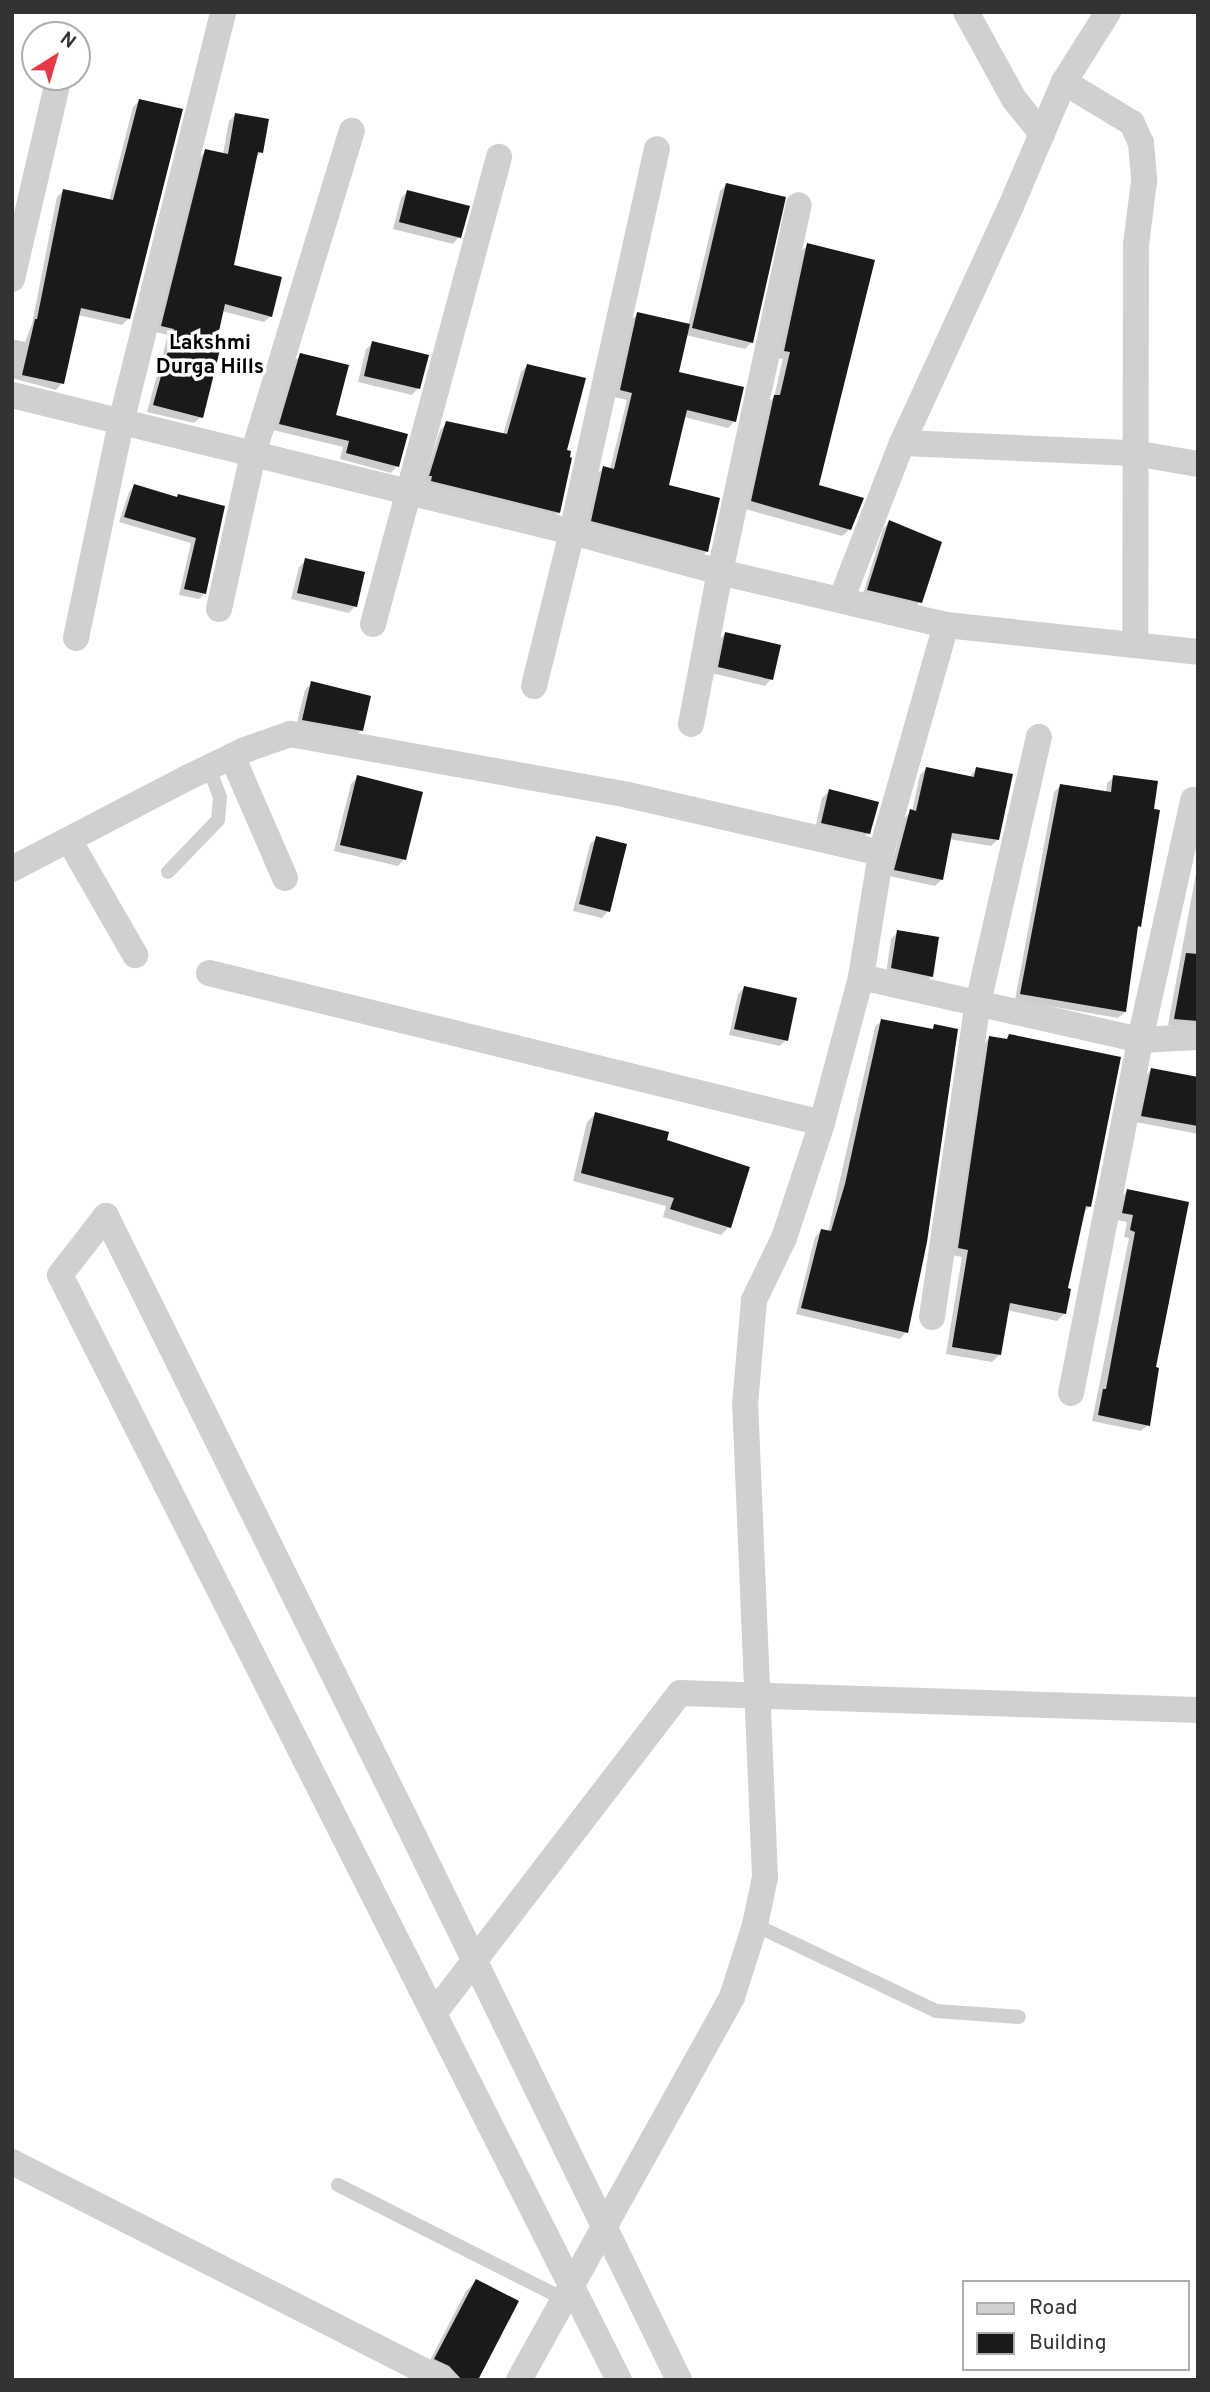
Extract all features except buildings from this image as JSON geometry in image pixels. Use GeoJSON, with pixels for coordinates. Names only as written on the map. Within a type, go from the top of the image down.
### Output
{"type":"FeatureCollection","features":[{"type":"Feature","properties":{"kind":"street"},"geometry":{"type":"LineString","coordinates":[[76,638],[121,422],[223,12]]}},
{"type":"Feature","properties":{"kind":"street"},"geometry":{"type":"LineString","coordinates":[[965,12],[1014,99],[1042,134]]}},
{"type":"Feature","properties":{"kind":"street"},"geometry":{"type":"LineString","coordinates":[[841,600],[902,443],[1064,82],[1108,12]]}},
{"type":"Feature","properties":{"kind":"street"},"geometry":{"type":"LineString","coordinates":[[1064,82],[1132,123],[1141,143],[1144,181],[1136,245],[1135,645]]}},
{"type":"Feature","properties":{"kind":"street"},"geometry":{"type":"LineString","coordinates":[[12,279],[56,91]]}},
{"type":"Feature","properties":{"kind":"street"},"geometry":{"type":"LineString","coordinates":[[219,609],[253,454],[352,131]]}},
{"type":"Feature","properties":{"kind":"street"},"geometry":{"type":"LineString","coordinates":[[534,686],[572,532],[657,149]]}},
{"type":"Feature","properties":{"kind":"street"},"geometry":{"type":"LineString","coordinates":[[373,624],[499,157]]}},
{"type":"Feature","properties":{"kind":"street"},"geometry":{"type":"LineString","coordinates":[[691,724],[720,572],[799,205]]}},
{"type":"Feature","properties":{"kind":"street"},"geometry":{"type":"LineString","coordinates":[[12,395],[572,532],[720,572],[946,625],[1198,652]]}},
{"type":"Feature","properties":{"kind":"street"},"geometry":{"type":"LineString","coordinates":[[902,443],[1134,453],[1198,464]]}},
{"type":"Feature","properties":{"kind":"street"},"geometry":{"type":"LineString","coordinates":[[519,2380],[732,1997],[755,1925],[765,1877],[745,1405],[754,1300],[784,1238],[822,1123],[861,977],[881,853],[946,625]]}},
{"type":"Feature","properties":{"kind":"street"},"geometry":{"type":"LineString","coordinates":[[12,869],[220,762],[289,734],[628,795],[881,853]]}},
{"type":"Feature","properties":{"kind":"street"},"geometry":{"type":"LineString","coordinates":[[932,1317],[978,1003],[1039,737]]}},
{"type":"Feature","properties":{"kind":"street"},"geometry":{"type":"LineString","coordinates":[[220,762],[285,878]]}},
{"type":"Feature","properties":{"kind":"street"},"geometry":{"type":"LineString","coordinates":[[1072,1393],[1140,1040],[1193,800]]}},
{"type":"Feature","properties":{"kind":"street"},"geometry":{"type":"LineString","coordinates":[[69,840],[135,955]]}},
{"type":"Feature","properties":{"kind":"street"},"geometry":{"type":"LineString","coordinates":[[209,972],[822,1123]]}},
{"type":"Feature","properties":{"kind":"street"},"geometry":{"type":"LineString","coordinates":[[861,977],[1140,1040],[1198,1037]]}},
{"type":"Feature","properties":{"kind":"street"},"geometry":{"type":"LineString","coordinates":[[619,2380],[568,2292],[435,2012],[60,1275],[106,1216],[679,2380]]}},
{"type":"Feature","properties":{"kind":"street"},"geometry":{"type":"LineString","coordinates":[[435,2012],[680,1693],[1198,1710]]}},
{"type":"Feature","properties":{"kind":"street"},"geometry":{"type":"LineString","coordinates":[[12,2162],[441,2380]]}},
{"type":"Feature","properties":{"kind":"lane"},"geometry":{"type":"LineString","coordinates":[[169,872],[218,820],[220,762]]}},
{"type":"Feature","properties":{"kind":"lane"},"geometry":{"type":"LineString","coordinates":[[755,1925],[936,2011],[1018,2017]]}},
{"type":"Feature","properties":{"kind":"lane"},"geometry":{"type":"LineString","coordinates":[[338,2185],[568,2292]]}},
{"type":"Feature","properties":{"kind":"district","name":"Lakshmi Durga Hills"},"geometry":{"type":"Point","coordinates":[210,356]}}]}
